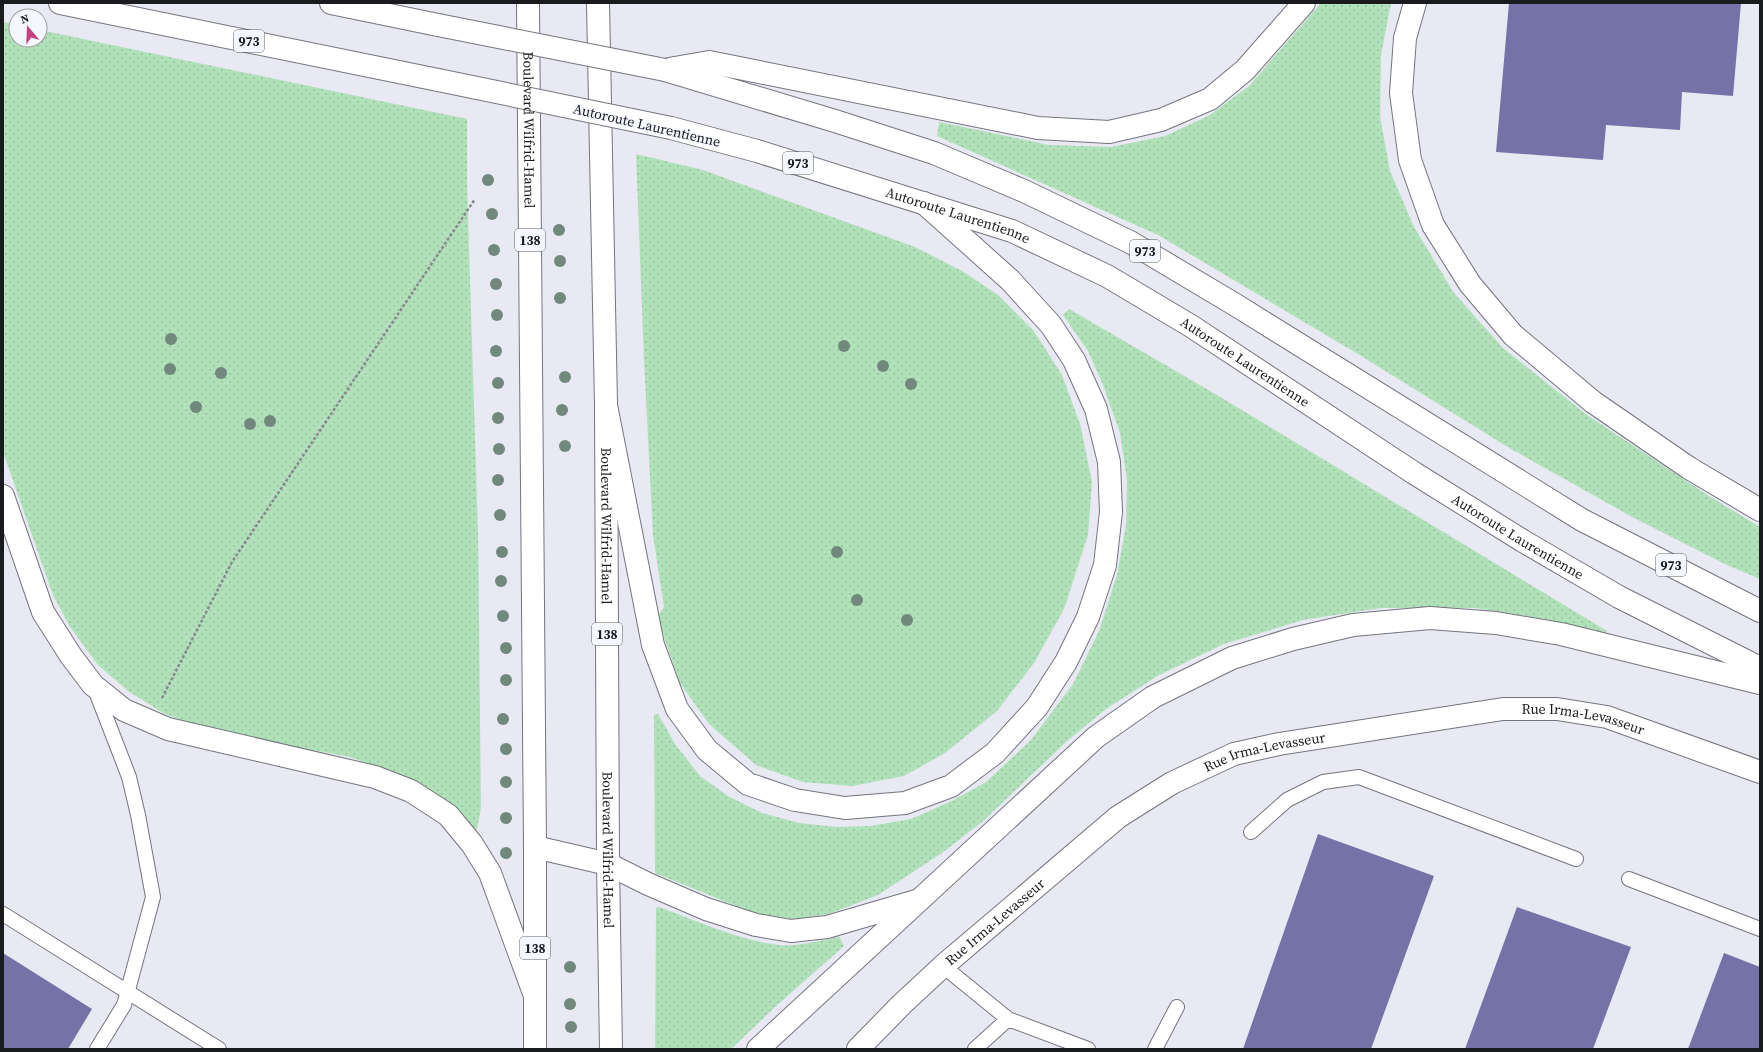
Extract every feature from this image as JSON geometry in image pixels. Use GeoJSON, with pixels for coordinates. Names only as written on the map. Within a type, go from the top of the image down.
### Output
{"type":"FeatureCollection","features":[{"type":"Feature","properties":{"kind":"main road","name":"Autoroute Laurentienne"},"geometry":{"type":"LineString","coordinates":[[60,3],[671,128],[757,151],[1012,230],[1107,276],[1191,326],[1414,473],[1523,541],[1619,597],[1760,668]]}},
{"type":"Feature","properties":{"kind":"main road","name":"973"},"geometry":{"type":"LineString","coordinates":[[331,3],[665,70],[835,121],[934,153],[1024,191],[1130,242],[1241,308],[1582,520],[1760,611]]}},
{"type":"Feature","properties":{"kind":"main road","name":"Boulevard Wilfrid-Hamel"},"geometry":{"type":"LineString","coordinates":[[528,3],[535,847],[535,1049]]}},
{"type":"Feature","properties":{"kind":"main road","name":"Boulevard Wilfrid-Hamel"},"geometry":{"type":"LineString","coordinates":[[598,3],[606,405],[608,864],[611,1049]]}},
{"type":"Feature","properties":{"kind":"main road"},"geometry":{"type":"LineString","coordinates":[[665,70],[709,62],[1038,128],[1109,132],[1161,120],[1210,99],[1245,70],[1304,3]]}},
{"type":"Feature","properties":{"kind":"main road"},"geometry":{"type":"LineString","coordinates":[[1415,3],[1404,38],[1401,92],[1410,160],[1434,225],[1470,284],[1513,335],[1593,402],[1689,468],[1760,510]]}},
{"type":"Feature","properties":{"kind":"main road"},"geometry":{"type":"LineString","coordinates":[[606,405],[653,645],[677,709],[707,750],[748,784],[795,800],[845,808],[905,803],[951,786],[995,753],[1038,707],[1066,662],[1088,617],[1105,565],[1111,512],[1111,497],[1109,462],[1096,410],[1074,360],[1051,324],[1010,280],[924,203]]}},
{"type":"Feature","properties":{"kind":"main road"},"geometry":{"type":"LineString","coordinates":[[3,496],[43,612],[71,656],[93,685],[124,710],[168,728],[375,777],[411,791],[448,815],[472,844],[490,873],[535,996]]}},
{"type":"Feature","properties":{"kind":"main road"},"geometry":{"type":"LineString","coordinates":[[758,1049],[1096,737],[1147,701],[1232,658],[1293,639],[1353,625],[1430,618],[1496,622],[1561,634],[1760,683]]}},
{"type":"Feature","properties":{"kind":"main road","name":"Rue Irma-Levasseur"},"geometry":{"type":"LineString","coordinates":[[858,1049],[902,1004],[943,966],[1118,817],[1172,783],[1234,754],[1272,746],[1503,709],[1557,709],[1607,717],[1760,772]]}},
{"type":"Feature","properties":{"kind":"main road"},"geometry":{"type":"LineString","coordinates":[[535,847],[608,864],[648,884],[706,909],[756,925],[791,931],[827,927],[920,899]]}},
{"type":"Feature","properties":{"kind":"lane"},"geometry":{"type":"LineString","coordinates":[[93,685],[129,777],[138,815],[153,897],[124,1005],[98,1049]]}},
{"type":"Feature","properties":{"kind":"lane"},"geometry":{"type":"LineString","coordinates":[[1251,832],[1287,800],[1323,782],[1359,777],[1576,859]]}},
{"type":"Feature","properties":{"kind":"lane"},"geometry":{"type":"LineString","coordinates":[[1630,879],[1760,929]]}},
{"type":"Feature","properties":{"kind":"lane"},"geometry":{"type":"LineString","coordinates":[[3,914],[128,991],[218,1049]]}},
{"type":"Feature","properties":{"kind":"lane"},"geometry":{"type":"LineString","coordinates":[[943,966],[1008,1019],[1088,1049]]}},
{"type":"Feature","properties":{"kind":"lane"},"geometry":{"type":"LineString","coordinates":[[1155,1049],[1177,1007]]}},
{"type":"Feature","properties":{"kind":"lane"},"geometry":{"type":"LineString","coordinates":[[975,1049],[1008,1019]]}},
{"type":"Feature","properties":{"kind":"path"},"geometry":{"type":"LineString","coordinates":[[148,720],[169,687],[232,562],[475,200]]}},
{"type":"Feature","properties":{"kind":"green space"},"geometry":{"type":"Polygon","coordinates":[[[1321,3],[1391,3],[1381,55],[1380,117],[1390,171],[1414,227],[1454,293],[1503,348],[1587,415],[1709,496],[1760,527],[1760,579],[1727,565],[1634,518],[1506,446],[1358,354],[1158,235],[937,136],[939,122],[1049,145],[1111,147],[1165,136],[1210,115],[1249,86],[1321,3]]]}},
{"type":"Feature","properties":{"kind":"green space"},"geometry":{"type":"Polygon","coordinates":[[[3,22],[8,23],[8,48],[48,48],[48,32],[467,119],[467,185],[478,533],[481,808],[476,834],[445,803],[404,776],[350,757],[208,730],[165,714],[128,691],[98,665],[70,627],[53,595],[3,452],[3,22]]]}},
{"type":"Feature","properties":{"kind":"green space"},"geometry":{"type":"Polygon","coordinates":[[[636,154],[703,170],[915,247],[962,271],[998,295],[1033,330],[1062,375],[1080,424],[1092,482],[1088,535],[1064,609],[1034,663],[997,711],[945,753],[904,776],[852,786],[803,782],[756,765],[709,724],[680,683],[657,617],[664,607],[653,535],[636,154]]]}},
{"type":"Feature","properties":{"kind":"green space"},"geometry":{"type":"Polygon","coordinates":[[[1069,309],[1217,395],[1607,631],[1605,636],[1545,619],[1475,608],[1381,608],[1303,620],[1224,644],[1159,675],[1106,709],[1066,742],[982,822],[942,853],[878,895],[829,914],[794,919],[756,914],[655,873],[654,715],[658,714],[675,744],[700,776],[728,796],[762,813],[799,823],[836,827],[871,826],[911,819],[952,801],[986,782],[1031,740],[1073,684],[1099,631],[1117,575],[1126,525],[1127,480],[1120,433],[1103,385],[1088,351],[1063,315],[1069,309]]]}},
{"type":"Feature","properties":{"kind":"green space"},"geometry":{"type":"Polygon","coordinates":[[[659,907],[718,929],[763,943],[793,945],[817,942],[839,936],[844,946],[775,1007],[731,1049],[655,1049],[656,908],[659,907]]]}},
{"type":"Feature","properties":{"kind":"building"},"geometry":{"type":"Polygon","coordinates":[[[1509,3],[1741,3],[1733,96],[1682,92],[1680,130],[1606,125],[1603,160],[1496,152],[1509,3]]]}},
{"type":"Feature","properties":{"kind":"building"},"geometry":{"type":"Polygon","coordinates":[[[1318,834],[1434,876],[1371,1049],[1243,1049],[1318,834]]]}},
{"type":"Feature","properties":{"kind":"building"},"geometry":{"type":"Polygon","coordinates":[[[1517,907],[1631,947],[1593,1049],[1465,1049],[1517,907]]]}},
{"type":"Feature","properties":{"kind":"building"},"geometry":{"type":"Polygon","coordinates":[[[3,953],[92,1009],[68,1049],[3,1049],[3,953]]]}},
{"type":"Feature","properties":{"kind":"building"},"geometry":{"type":"Polygon","coordinates":[[[1724,953],[1760,967],[1760,1049],[1688,1049],[1724,953]]]}}]}
